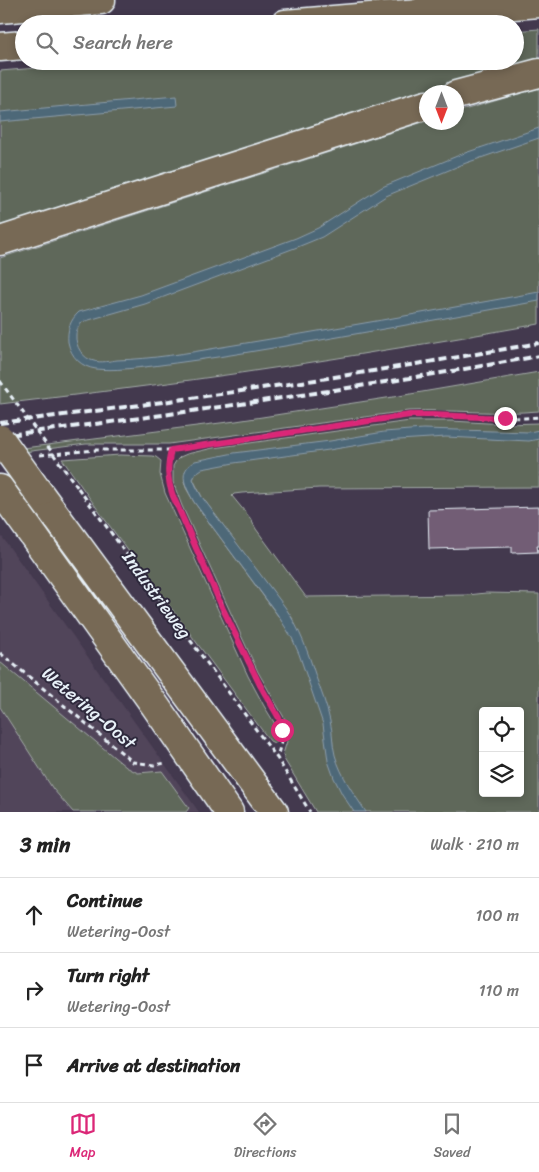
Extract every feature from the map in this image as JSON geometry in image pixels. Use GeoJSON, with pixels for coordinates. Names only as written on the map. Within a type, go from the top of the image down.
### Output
{"type":"FeatureCollection","features":[{"type":"Feature","properties":{"kind":"main road"},"geometry":{"type":"LineString","coordinates":[[0,9],[101,0]]}},
{"type":"Feature","properties":{"kind":"main road"},"geometry":{"type":"LineString","coordinates":[[394,15],[539,3]]}},
{"type":"Feature","properties":{"kind":"main road"},"geometry":{"type":"LineString","coordinates":[[0,47],[15,46]]}},
{"type":"Feature","properties":{"kind":"main road"},"geometry":{"type":"LineString","coordinates":[[464,93],[539,73]]}},
{"type":"Feature","properties":{"kind":"main road"},"geometry":{"type":"LineString","coordinates":[[0,241],[419,107]]}},
{"type":"Feature","properties":{"kind":"main road","name":"Industrieweg"},"geometry":{"type":"LineString","coordinates":[[0,439],[274,812]]}},
{"type":"Feature","properties":{"kind":"main road"},"geometry":{"type":"LineString","coordinates":[[3,493],[149,696],[229,812]]}},
{"type":"Feature","properties":{"kind":"path","name":"Industrieweg"},"geometry":{"type":"LineString","coordinates":[[0,381],[277,758],[310,812]]}},
{"type":"Feature","properties":{"kind":"path"},"geometry":{"type":"LineString","coordinates":[[40,455],[96,450],[171,450],[410,415],[539,417]]}},
{"type":"Feature","properties":{"kind":"path"},"geometry":{"type":"LineString","coordinates":[[171,450],[168,473],[173,496],[223,609],[260,685],[279,718],[282,740],[277,758]]}},
{"type":"Feature","properties":{"kind":"path","name":"Wetering-Oost"},"geometry":{"type":"LineString","coordinates":[[0,652],[133,762],[154,765],[169,763]]}},
{"type":"Feature","properties":{"kind":"shaded area"},"geometry":{"type":"Polygon","coordinates":[[[0,534],[199,812],[0,812],[0,534]]]}},
{"type":"Feature","properties":{"kind":"green space"},"geometry":{"type":"Polygon","coordinates":[[[539,29],[539,68],[464,90],[464,85],[419,85],[419,94],[0,234],[0,71],[524,70],[524,30],[539,29]]]}},
{"type":"Feature","properties":{"kind":"green space"},"geometry":{"type":"Polygon","coordinates":[[[539,88],[539,324],[242,373],[0,404],[0,258],[419,123],[419,130],[464,130],[464,110],[539,88]]]}},
{"type":"Feature","properties":{"kind":"green space"},"geometry":{"type":"Polygon","coordinates":[[[539,372],[539,411],[408,411],[169,444],[86,444],[0,455],[0,451],[236,421],[539,372]]]}},
{"type":"Feature","properties":{"kind":"green space"},"geometry":{"type":"Polygon","coordinates":[[[410,421],[505,424],[539,423],[539,487],[319,488],[242,493],[232,496],[250,518],[306,597],[468,595],[486,593],[539,594],[539,812],[316,812],[284,759],[283,754],[288,738],[286,721],[258,672],[182,506],[173,482],[173,466],[180,457],[213,448],[410,421]],[[196,473],[184,481],[194,502],[284,624],[293,619],[202,497],[193,479],[196,473]]]}},
{"type":"Feature","properties":{"kind":"green space"},"geometry":{"type":"Polygon","coordinates":[[[120,455],[153,456],[161,461],[160,474],[165,493],[248,676],[275,724],[276,742],[270,741],[62,459],[120,455]]]}},
{"type":"Feature","properties":{"kind":"green space"},"geometry":{"type":"Polygon","coordinates":[[[0,662],[126,767],[138,773],[162,771],[189,808],[186,812],[73,812],[53,789],[0,707],[0,662]]]}},
{"type":"Feature","properties":{"kind":"water"},"geometry":{"type":"Polygon","coordinates":[[[176,96],[177,106],[0,122],[0,112],[176,96]]]}},
{"type":"Feature","properties":{"kind":"water"},"geometry":{"type":"Polygon","coordinates":[[[539,128],[539,138],[466,163],[386,196],[322,237],[145,304],[82,322],[77,331],[76,339],[80,351],[86,358],[97,362],[105,362],[196,351],[539,292],[539,301],[280,347],[139,368],[110,370],[91,368],[81,364],[74,357],[69,347],[68,333],[71,322],[79,312],[141,295],[296,238],[318,228],[382,187],[462,154],[539,128]]]}},
{"type":"Feature","properties":{"kind":"water"},"geometry":{"type":"Polygon","coordinates":[[[423,429],[529,432],[539,430],[539,439],[529,441],[446,437],[383,441],[202,469],[196,473],[193,479],[202,497],[285,607],[299,632],[327,710],[338,763],[348,785],[366,812],[354,812],[334,778],[328,761],[323,724],[292,638],[277,614],[194,502],[184,480],[184,475],[189,465],[195,461],[234,453],[384,432],[423,429]]]}},
{"type":"Feature","properties":{"kind":"building"},"geometry":{"type":"Polygon","coordinates":[[[539,507],[538,552],[512,553],[512,547],[429,549],[428,510],[539,507]]]}},
{"type":"Feature","properties":{"kind":"railway"},"geometry":{"type":"LineString","coordinates":[[0,423],[270,387],[539,343]]}},
{"type":"Feature","properties":{"kind":"railway"},"geometry":{"type":"LineString","coordinates":[[0,436],[270,400],[539,356]]}},
{"type":"Feature","properties":{"kind":"route"},"geometry":{"type":"LineString","coordinates":[[282,730],[279,718],[260,685],[223,609],[173,496],[168,473],[171,450],[410,415],[505,418]]}}]}
